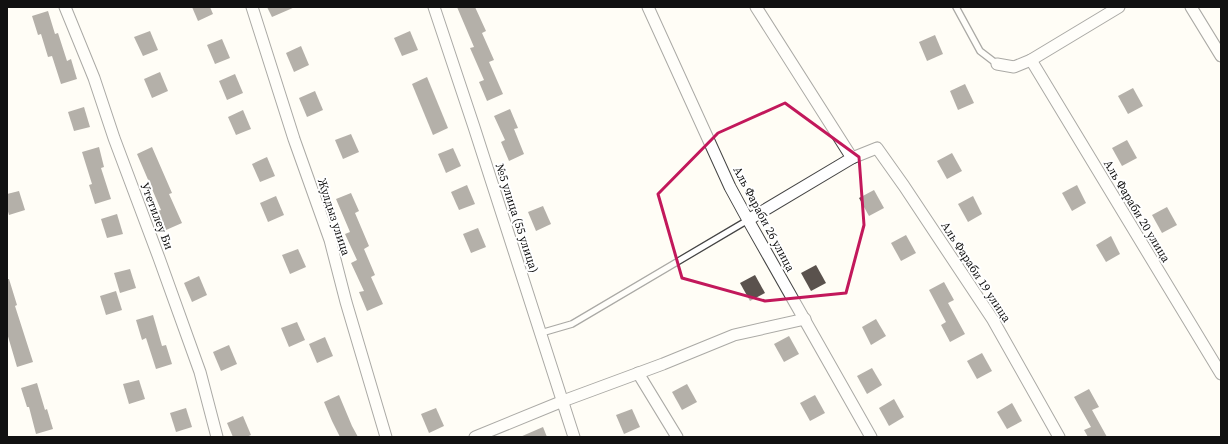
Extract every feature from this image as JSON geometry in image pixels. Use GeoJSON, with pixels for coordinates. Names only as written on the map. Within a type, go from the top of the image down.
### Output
{"type":"FeatureCollection","features":[{"type":"Feature","properties":{"kind":"street","name":"Утетилеу Би"},"geometry":{"type":"LineString","coordinates":[[65,7],[94,78],[114,138],[200,372],[217,437]]}},
{"type":"Feature","properties":{"kind":"street","name":"Жулдыз улица"},"geometry":{"type":"LineString","coordinates":[[252,7],[294,139],[330,240],[346,302],[386,437]]}},
{"type":"Feature","properties":{"kind":"street","name":"№5 улица (55 улица)"},"geometry":{"type":"LineString","coordinates":[[434,7],[574,437]]}},
{"type":"Feature","properties":{"kind":"street","name":"Аль Фараби 26 улица"},"geometry":{"type":"LineString","coordinates":[[648,7],[730,187],[871,437]]}},
{"type":"Feature","properties":{"kind":"street"},"geometry":{"type":"LineString","coordinates":[[756,7],[852,158]]}},
{"type":"Feature","properties":{"kind":"street"},"geometry":{"type":"LineString","coordinates":[[997,64],[1014,66],[1031,60],[1119,7]]}},
{"type":"Feature","properties":{"kind":"street"},"geometry":{"type":"LineString","coordinates":[[1191,7],[1221,56]]}},
{"type":"Feature","properties":{"kind":"street","name":"Аль Фараби 20 улица"},"geometry":{"type":"LineString","coordinates":[[1031,60],[1221,374]]}},
{"type":"Feature","properties":{"kind":"street","name":"Аль Фараби 19 улица"},"geometry":{"type":"LineString","coordinates":[[748,220],[852,158],[877,148],[993,320],[1059,437]]}},
{"type":"Feature","properties":{"kind":"street"},"geometry":{"type":"LineString","coordinates":[[475,437],[563,401],[734,335],[805,319]]}},
{"type":"Feature","properties":{"kind":"street"},"geometry":{"type":"LineString","coordinates":[[638,373],[677,437]]}},
{"type":"Feature","properties":{"kind":"lane"},"geometry":{"type":"LineString","coordinates":[[956,7],[980,51],[997,64]]}},
{"type":"Feature","properties":{"kind":"lane"},"geometry":{"type":"LineString","coordinates":[[541,333],[572,324],[748,220]]}},
{"type":"Feature","properties":{"kind":"highlighted area"},"geometry":{"type":"Polygon","coordinates":[[[785,103],[859,157],[864,225],[846,293],[765,301],[682,278],[658,194],[718,133],[785,103]]]}},
{"type":"Feature","properties":{"kind":"building"},"geometry":{"type":"Polygon","coordinates":[[[192,7],[210,7],[213,14],[198,21],[192,7]]]}},
{"type":"Feature","properties":{"kind":"building"},"geometry":{"type":"Polygon","coordinates":[[[267,7],[295,7],[272,17],[267,7]]]}},
{"type":"Feature","properties":{"kind":"building"},"geometry":{"type":"Polygon","coordinates":[[[457,7],[475,7],[486,31],[482,33],[494,60],[489,62],[503,94],[487,101],[479,82],[484,80],[470,48],[474,47],[457,7]]]}},
{"type":"Feature","properties":{"kind":"building"},"geometry":{"type":"Polygon","coordinates":[[[48,11],[55,34],[58,33],[67,61],[71,59],[77,79],[61,84],[52,56],[48,57],[41,34],[38,35],[32,16],[48,11]]]}},
{"type":"Feature","properties":{"kind":"building"},"geometry":{"type":"Polygon","coordinates":[[[150,31],[158,50],[143,56],[134,37],[150,31]]]}},
{"type":"Feature","properties":{"kind":"building"},"geometry":{"type":"Polygon","coordinates":[[[410,31],[418,50],[402,56],[394,38],[410,31]]]}},
{"type":"Feature","properties":{"kind":"building"},"geometry":{"type":"Polygon","coordinates":[[[935,35],[943,54],[927,61],[919,42],[935,35]]]}},
{"type":"Feature","properties":{"kind":"building"},"geometry":{"type":"Polygon","coordinates":[[[222,39],[230,58],[215,64],[207,45],[222,39]]]}},
{"type":"Feature","properties":{"kind":"building"},"geometry":{"type":"Polygon","coordinates":[[[301,46],[309,65],[294,72],[286,53],[301,46]]]}},
{"type":"Feature","properties":{"kind":"building"},"geometry":{"type":"Polygon","coordinates":[[[160,72],[168,91],[152,98],[144,79],[160,72]]]}},
{"type":"Feature","properties":{"kind":"building"},"geometry":{"type":"Polygon","coordinates":[[[235,74],[243,93],[227,100],[219,81],[235,74]]]}},
{"type":"Feature","properties":{"kind":"building"},"geometry":{"type":"Polygon","coordinates":[[[427,77],[448,128],[433,135],[412,84],[427,77]]]}},
{"type":"Feature","properties":{"kind":"building"},"geometry":{"type":"Polygon","coordinates":[[[965,84],[974,103],[958,110],[950,91],[965,84]]]}},
{"type":"Feature","properties":{"kind":"building"},"geometry":{"type":"Polygon","coordinates":[[[1133,88],[1143,106],[1128,114],[1118,96],[1133,88]]]}},
{"type":"Feature","properties":{"kind":"building"},"geometry":{"type":"Polygon","coordinates":[[[315,91],[323,110],[307,117],[299,98],[315,91]]]}},
{"type":"Feature","properties":{"kind":"building"},"geometry":{"type":"Polygon","coordinates":[[[84,107],[90,127],[74,131],[68,112],[84,107]]]}},
{"type":"Feature","properties":{"kind":"building"},"geometry":{"type":"Polygon","coordinates":[[[510,109],[518,128],[514,129],[524,154],[509,161],[501,142],[505,140],[494,116],[510,109]]]}},
{"type":"Feature","properties":{"kind":"building"},"geometry":{"type":"Polygon","coordinates":[[[243,110],[251,129],[236,135],[228,117],[243,110]]]}},
{"type":"Feature","properties":{"kind":"building"},"geometry":{"type":"Polygon","coordinates":[[[351,134],[359,152],[343,159],[335,140],[351,134]]]}},
{"type":"Feature","properties":{"kind":"building"},"geometry":{"type":"Polygon","coordinates":[[[1127,140],[1137,158],[1122,166],[1112,148],[1127,140]]]}},
{"type":"Feature","properties":{"kind":"building"},"geometry":{"type":"Polygon","coordinates":[[[99,147],[104,167],[101,168],[111,199],[95,204],[89,185],[92,184],[82,152],[99,147]]]}},
{"type":"Feature","properties":{"kind":"building"},"geometry":{"type":"Polygon","coordinates":[[[152,147],[172,193],[169,194],[182,223],[166,230],[158,211],[161,210],[137,154],[152,147]]]}},
{"type":"Feature","properties":{"kind":"building"},"geometry":{"type":"Polygon","coordinates":[[[453,148],[461,166],[446,173],[438,154],[453,148]]]}},
{"type":"Feature","properties":{"kind":"building"},"geometry":{"type":"Polygon","coordinates":[[[952,153],[962,171],[947,179],[937,161],[952,153]]]}},
{"type":"Feature","properties":{"kind":"building"},"geometry":{"type":"Polygon","coordinates":[[[267,157],[275,176],[260,182],[252,164],[267,157]]]}},
{"type":"Feature","properties":{"kind":"building"},"geometry":{"type":"Polygon","coordinates":[[[467,185],[475,204],[459,210],[451,192],[467,185]]]}},
{"type":"Feature","properties":{"kind":"building"},"geometry":{"type":"Polygon","coordinates":[[[1077,185],[1086,203],[1072,211],[1062,193],[1077,185]]]}},
{"type":"Feature","properties":{"kind":"building"},"geometry":{"type":"Polygon","coordinates":[[[874,190],[884,208],[869,216],[859,198],[874,190]]]}},
{"type":"Feature","properties":{"kind":"building"},"geometry":{"type":"Polygon","coordinates":[[[19,191],[25,210],[9,215],[7,208],[7,194],[19,191]]]}},
{"type":"Feature","properties":{"kind":"building"},"geometry":{"type":"Polygon","coordinates":[[[351,193],[359,211],[355,213],[369,246],[364,249],[375,275],[371,277],[383,304],[367,311],[359,292],[364,291],[351,263],[357,260],[345,234],[350,232],[336,199],[351,193]]]}},
{"type":"Feature","properties":{"kind":"building"},"geometry":{"type":"Polygon","coordinates":[[[276,196],[284,215],[268,222],[260,203],[276,196]]]}},
{"type":"Feature","properties":{"kind":"building"},"geometry":{"type":"Polygon","coordinates":[[[973,196],[982,214],[968,222],[958,204],[973,196]]]}},
{"type":"Feature","properties":{"kind":"building"},"geometry":{"type":"Polygon","coordinates":[[[543,206],[551,224],[536,231],[528,212],[543,206]]]}},
{"type":"Feature","properties":{"kind":"building"},"geometry":{"type":"Polygon","coordinates":[[[1167,207],[1177,225],[1162,233],[1152,215],[1167,207]]]}},
{"type":"Feature","properties":{"kind":"building"},"geometry":{"type":"Polygon","coordinates":[[[117,214],[123,234],[107,238],[101,219],[117,214]]]}},
{"type":"Feature","properties":{"kind":"building"},"geometry":{"type":"Polygon","coordinates":[[[478,228],[486,247],[471,253],[463,234],[478,228]]]}},
{"type":"Feature","properties":{"kind":"building"},"geometry":{"type":"Polygon","coordinates":[[[906,235],[916,253],[901,261],[891,243],[906,235]]]}},
{"type":"Feature","properties":{"kind":"building"},"geometry":{"type":"Polygon","coordinates":[[[1111,236],[1120,254],[1106,262],[1096,245],[1111,236]]]}},
{"type":"Feature","properties":{"kind":"building"},"geometry":{"type":"Polygon","coordinates":[[[298,249],[306,267],[290,274],[282,255],[298,249]]]}},
{"type":"Feature","properties":{"kind":"building"},"geometry":{"type":"Polygon","coordinates":[[[816,265],[826,283],[811,291],[801,273],[816,265]]]}},
{"type":"Feature","properties":{"kind":"building"},"geometry":{"type":"Polygon","coordinates":[[[130,269],[136,288],[120,293],[114,273],[130,269]]]}},
{"type":"Feature","properties":{"kind":"building"},"geometry":{"type":"Polygon","coordinates":[[[755,275],[765,293],[750,301],[740,283],[755,275]]]}},
{"type":"Feature","properties":{"kind":"building"},"geometry":{"type":"Polygon","coordinates":[[[199,276],[207,295],[192,302],[184,283],[199,276]]]}},
{"type":"Feature","properties":{"kind":"building"},"geometry":{"type":"Polygon","coordinates":[[[7,279],[9,279],[17,305],[15,306],[33,362],[17,367],[7,333],[7,279]]]}},
{"type":"Feature","properties":{"kind":"building"},"geometry":{"type":"Polygon","coordinates":[[[944,282],[954,300],[948,303],[965,334],[950,342],[941,325],[946,322],[929,290],[944,282]]]}},
{"type":"Feature","properties":{"kind":"building"},"geometry":{"type":"Polygon","coordinates":[[[116,291],[122,310],[106,315],[100,296],[116,291]]]}},
{"type":"Feature","properties":{"kind":"building"},"geometry":{"type":"Polygon","coordinates":[[[153,315],[162,346],[166,345],[172,364],[156,369],[146,338],[142,340],[136,320],[153,315]]]}},
{"type":"Feature","properties":{"kind":"building"},"geometry":{"type":"Polygon","coordinates":[[[876,319],[886,336],[871,345],[862,327],[876,319]]]}},
{"type":"Feature","properties":{"kind":"building"},"geometry":{"type":"Polygon","coordinates":[[[297,322],[305,340],[289,347],[281,328],[297,322]]]}},
{"type":"Feature","properties":{"kind":"building"},"geometry":{"type":"Polygon","coordinates":[[[789,336],[799,354],[784,362],[774,344],[789,336]]]}},
{"type":"Feature","properties":{"kind":"building"},"geometry":{"type":"Polygon","coordinates":[[[325,337],[333,356],[317,363],[309,344],[325,337]]]}},
{"type":"Feature","properties":{"kind":"building"},"geometry":{"type":"Polygon","coordinates":[[[229,345],[237,364],[221,371],[213,352],[229,345]]]}},
{"type":"Feature","properties":{"kind":"building"},"geometry":{"type":"Polygon","coordinates":[[[982,353],[992,371],[977,379],[967,361],[982,353]]]}},
{"type":"Feature","properties":{"kind":"building"},"geometry":{"type":"Polygon","coordinates":[[[872,368],[882,385],[867,394],[857,376],[872,368]]]}},
{"type":"Feature","properties":{"kind":"building"},"geometry":{"type":"Polygon","coordinates":[[[139,380],[145,399],[129,404],[123,384],[139,380]]]}},
{"type":"Feature","properties":{"kind":"building"},"geometry":{"type":"Polygon","coordinates":[[[37,383],[45,410],[47,409],[53,429],[36,434],[29,407],[27,407],[21,388],[37,383]]]}},
{"type":"Feature","properties":{"kind":"building"},"geometry":{"type":"Polygon","coordinates":[[[687,384],[697,402],[682,410],[672,392],[687,384]]]}},
{"type":"Feature","properties":{"kind":"building"},"geometry":{"type":"Polygon","coordinates":[[[1089,389],[1099,407],[1092,410],[1107,437],[1088,437],[1084,430],[1091,427],[1074,397],[1089,389]]]}},
{"type":"Feature","properties":{"kind":"building"},"geometry":{"type":"Polygon","coordinates":[[[339,395],[358,437],[340,437],[332,421],[324,402],[339,395]]]}},
{"type":"Feature","properties":{"kind":"building"},"geometry":{"type":"Polygon","coordinates":[[[815,395],[825,413],[810,421],[800,403],[815,395]]]}},
{"type":"Feature","properties":{"kind":"building"},"geometry":{"type":"Polygon","coordinates":[[[894,399],[904,417],[889,426],[879,408],[894,399]]]}},
{"type":"Feature","properties":{"kind":"building"},"geometry":{"type":"Polygon","coordinates":[[[1012,403],[1022,421],[1007,429],[997,412],[1012,403]]]}},
{"type":"Feature","properties":{"kind":"building"},"geometry":{"type":"Polygon","coordinates":[[[186,408],[192,427],[176,432],[170,413],[186,408]]]}},
{"type":"Feature","properties":{"kind":"building"},"geometry":{"type":"Polygon","coordinates":[[[436,408],[444,426],[429,433],[421,414],[436,408]]]}},
{"type":"Feature","properties":{"kind":"building"},"geometry":{"type":"Polygon","coordinates":[[[632,409],[640,427],[624,434],[616,415],[632,409]]]}},
{"type":"Feature","properties":{"kind":"building"},"geometry":{"type":"Polygon","coordinates":[[[243,416],[251,435],[246,437],[233,437],[227,423],[243,416]]]}},
{"type":"Feature","properties":{"kind":"building"},"geometry":{"type":"Polygon","coordinates":[[[543,427],[547,437],[520,437],[543,427]]]}}]}
